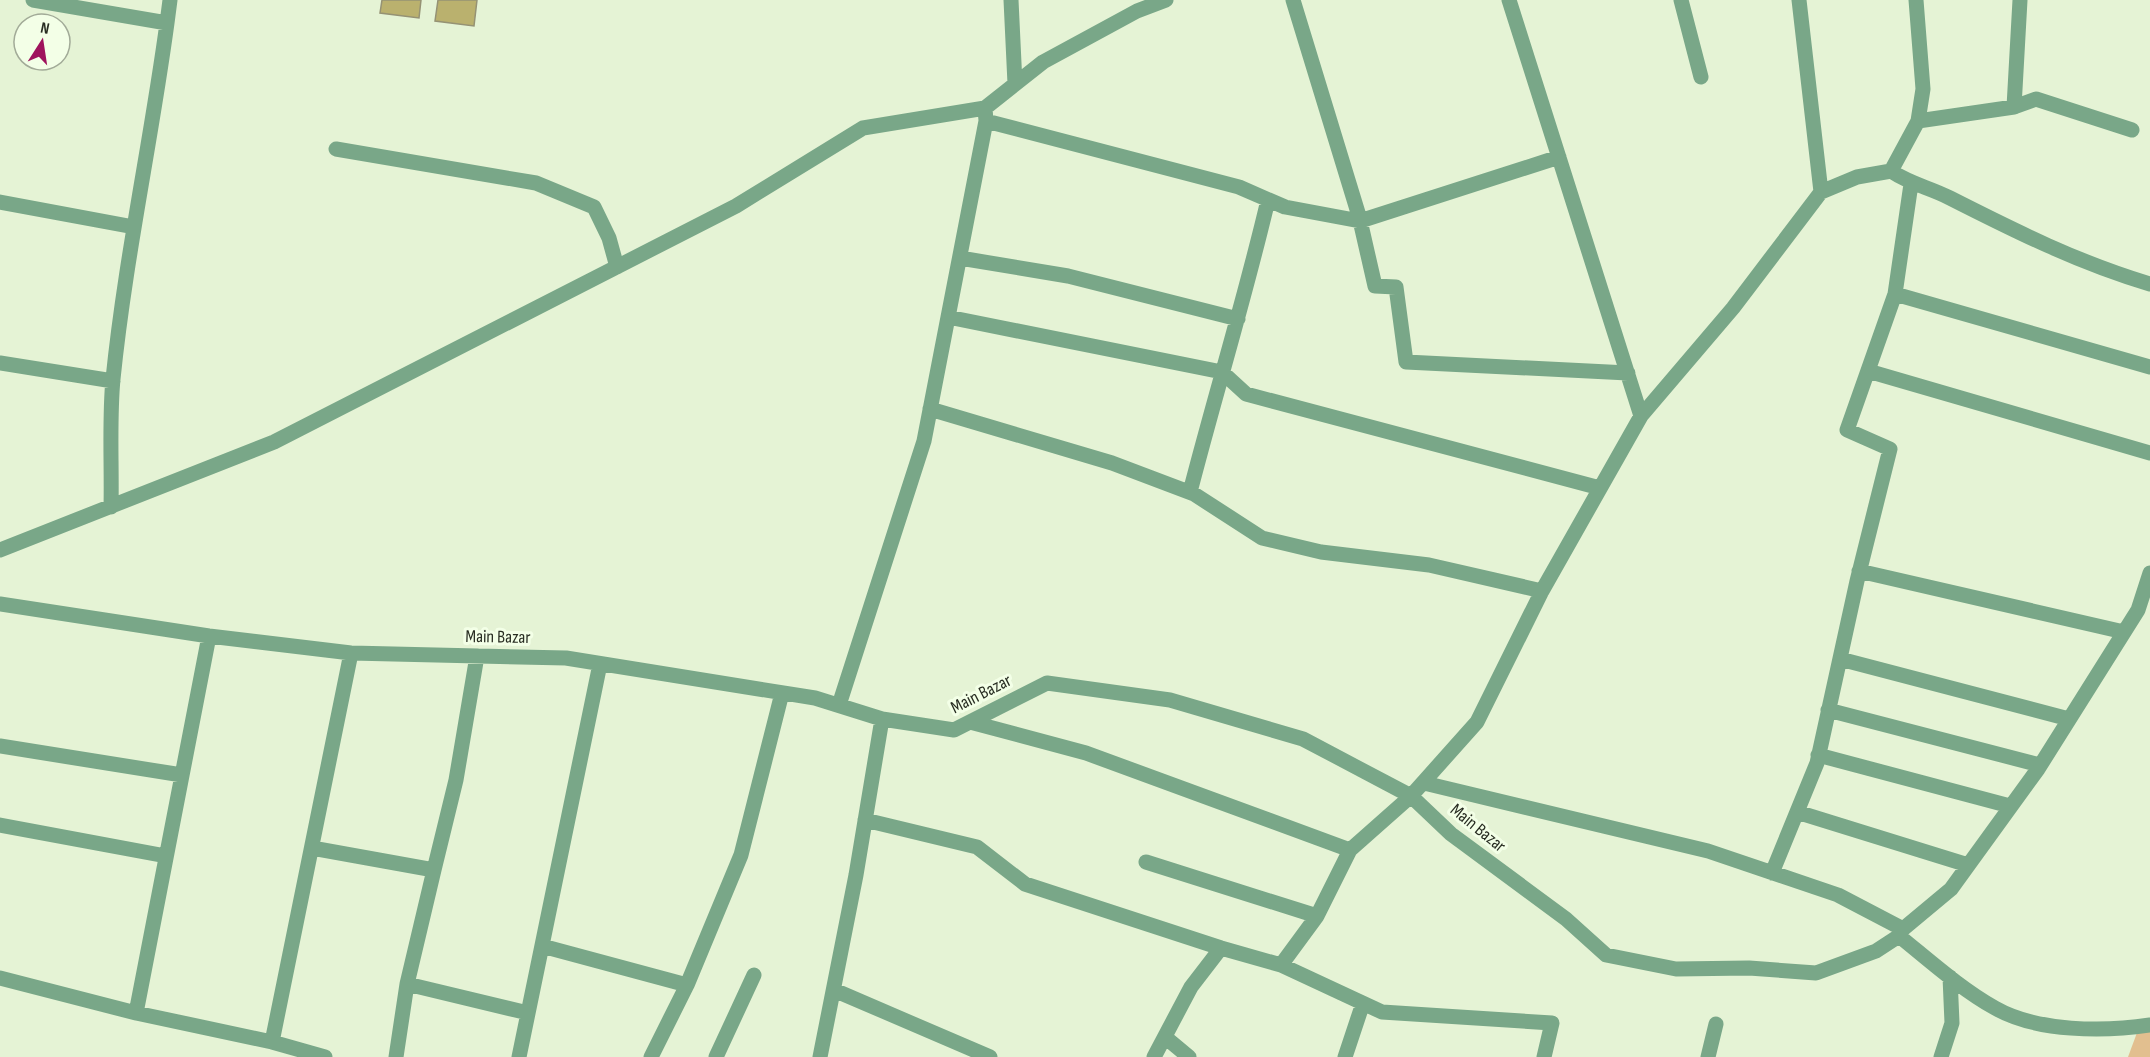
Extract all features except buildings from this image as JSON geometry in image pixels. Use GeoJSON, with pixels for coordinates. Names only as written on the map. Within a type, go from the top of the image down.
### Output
{"type":"FeatureCollection","features":[{"type":"Feature","properties":{"kind":"street"},"geometry":{"type":"LineString","coordinates":[[33,0],[167,23]]}},
{"type":"Feature","properties":{"kind":"street"},"geometry":{"type":"LineString","coordinates":[[111,507],[113,381],[134,226],[153,129],[170,0]]}},
{"type":"Feature","properties":{"kind":"street"},"geometry":{"type":"LineString","coordinates":[[1011,0],[1015,84]]}},
{"type":"Feature","properties":{"kind":"street"},"geometry":{"type":"LineString","coordinates":[[839,705],[924,441],[986,114],[1015,84],[1043,62],[1137,11],[1166,0]]}},
{"type":"Feature","properties":{"kind":"street"},"geometry":{"type":"LineString","coordinates":[[1293,0],[1360,221],[1375,286],[1396,287],[1406,362],[1628,373]]}},
{"type":"Feature","properties":{"kind":"street"},"geometry":{"type":"LineString","coordinates":[[1509,0],[1641,416]]}},
{"type":"Feature","properties":{"kind":"street"},"geometry":{"type":"LineString","coordinates":[[1681,0],[1701,78]]}},
{"type":"Feature","properties":{"kind":"street"},"geometry":{"type":"LineString","coordinates":[[1799,0],[1821,192]]}},
{"type":"Feature","properties":{"kind":"street"},"geometry":{"type":"LineString","coordinates":[[1891,171],[1918,121],[1923,89],[1916,0]]}},
{"type":"Feature","properties":{"kind":"street"},"geometry":{"type":"LineString","coordinates":[[2014,107],[2019,0]]}},
{"type":"Feature","properties":{"kind":"street"},"geometry":{"type":"LineString","coordinates":[[1918,121],[2014,107],[2036,99],[2132,130]]}},
{"type":"Feature","properties":{"kind":"street"},"geometry":{"type":"LineString","coordinates":[[0,550],[274,442],[736,206],[863,128],[986,114],[1239,187],[1285,207],[1360,221],[1559,157]]}},
{"type":"Feature","properties":{"kind":"street"},"geometry":{"type":"LineString","coordinates":[[336,149],[537,183],[594,207],[609,238],[616,267]]}},
{"type":"Feature","properties":{"kind":"street"},"geometry":{"type":"LineString","coordinates":[[1281,965],[1317,916],[1350,850],[1424,783],[1477,722],[1542,591],[1641,416],[1733,308],[1821,192],[1857,177],[1891,171],[1911,184],[1944,195],[2059,251],[2108,271],[2150,284]]}},
{"type":"Feature","properties":{"kind":"street"},"geometry":{"type":"LineString","coordinates":[[1772,873],[1818,755],[1859,571],[1890,449],[1848,430],[1895,294],[1911,184]]}},
{"type":"Feature","properties":{"kind":"street"},"geometry":{"type":"LineString","coordinates":[[1190,492],[1268,200]]}},
{"type":"Feature","properties":{"kind":"street"},"geometry":{"type":"LineString","coordinates":[[0,202],[134,226]]}},
{"type":"Feature","properties":{"kind":"street"},"geometry":{"type":"LineString","coordinates":[[960,258],[1068,276],[1238,319]]}},
{"type":"Feature","properties":{"kind":"street"},"geometry":{"type":"LineString","coordinates":[[1895,294],[2150,368]]}},
{"type":"Feature","properties":{"kind":"street"},"geometry":{"type":"LineString","coordinates":[[948,317],[1222,372],[1246,394],[1600,488]]}},
{"type":"Feature","properties":{"kind":"street"},"geometry":{"type":"LineString","coordinates":[[0,363],[113,381]]}},
{"type":"Feature","properties":{"kind":"street"},"geometry":{"type":"LineString","coordinates":[[1868,371],[2150,453]]}},
{"type":"Feature","properties":{"kind":"street"},"geometry":{"type":"LineString","coordinates":[[930,409],[1112,463],[1190,492],[1262,538],[1321,552],[1429,565],[1542,591]]}},
{"type":"Feature","properties":{"kind":"street"},"geometry":{"type":"LineString","coordinates":[[1859,571],[2124,632]]}},
{"type":"Feature","properties":{"kind":"street","name":"Main Bazar"},"geometry":{"type":"LineString","coordinates":[[0,604],[209,636],[351,653],[566,658],[815,698],[882,719],[954,730],[1047,682],[1170,700],[1303,739],[1411,796],[1451,834],[1566,919],[1606,955],[1676,969],[1749,968],[1816,973],[1876,951],[1901,933],[1951,888],[2040,765],[2124,632],[2144,611],[2150,573]]}},
{"type":"Feature","properties":{"kind":"street"},"geometry":{"type":"LineString","coordinates":[[136,1013],[209,636]]}},
{"type":"Feature","properties":{"kind":"street"},"geometry":{"type":"LineString","coordinates":[[272,1042],[351,653]]}},
{"type":"Feature","properties":{"kind":"street"},"geometry":{"type":"LineString","coordinates":[[396,1057],[407,984],[456,780],[477,656]]}},
{"type":"Feature","properties":{"kind":"street"},"geometry":{"type":"LineString","coordinates":[[1840,659],[2069,718]]}},
{"type":"Feature","properties":{"kind":"street"},"geometry":{"type":"LineString","coordinates":[[519,1057],[600,664]]}},
{"type":"Feature","properties":{"kind":"street"},"geometry":{"type":"LineString","coordinates":[[651,1057],[687,986],[741,855],[782,693]]}},
{"type":"Feature","properties":{"kind":"street"},"geometry":{"type":"LineString","coordinates":[[1828,710],[2040,765]]}},
{"type":"Feature","properties":{"kind":"street"},"geometry":{"type":"LineString","coordinates":[[820,1057],[882,719]]}},
{"type":"Feature","properties":{"kind":"street"},"geometry":{"type":"LineString","coordinates":[[970,722],[1086,753],[1350,850]]}},
{"type":"Feature","properties":{"kind":"street"},"geometry":{"type":"LineString","coordinates":[[0,746],[182,775]]}},
{"type":"Feature","properties":{"kind":"street"},"geometry":{"type":"LineString","coordinates":[[1818,755],[2010,806]]}},
{"type":"Feature","properties":{"kind":"street"},"geometry":{"type":"LineString","coordinates":[[1424,783],[1708,851],[1838,895],[1901,933],[1950,977],[1996,1009],[2034,1024],[2097,1029],[2150,1025]]}},
{"type":"Feature","properties":{"kind":"street"},"geometry":{"type":"LineString","coordinates":[[1797,812],[1968,865]]}},
{"type":"Feature","properties":{"kind":"street"},"geometry":{"type":"LineString","coordinates":[[865,820],[977,847],[1025,884],[1221,948],[1281,965],[1382,1012],[1552,1023],[1544,1057]]}},
{"type":"Feature","properties":{"kind":"street"},"geometry":{"type":"LineString","coordinates":[[0,825],[166,856]]}},
{"type":"Feature","properties":{"kind":"street"},"geometry":{"type":"LineString","coordinates":[[312,848],[434,870]]}},
{"type":"Feature","properties":{"kind":"street"},"geometry":{"type":"LineString","coordinates":[[1146,862],[1317,916]]}},
{"type":"Feature","properties":{"kind":"street"},"geometry":{"type":"LineString","coordinates":[[542,946],[687,986]]}},
{"type":"Feature","properties":{"kind":"street"},"geometry":{"type":"LineString","coordinates":[[1154,1057],[1191,987],[1221,948]]}},
{"type":"Feature","properties":{"kind":"street"},"geometry":{"type":"LineString","coordinates":[[716,1057],[754,975]]}},
{"type":"Feature","properties":{"kind":"street"},"geometry":{"type":"LineString","coordinates":[[1941,1057],[1952,1023],[1950,977]]}},
{"type":"Feature","properties":{"kind":"street"},"geometry":{"type":"LineString","coordinates":[[0,978],[136,1013],[272,1042],[325,1057]]}},
{"type":"Feature","properties":{"kind":"street"},"geometry":{"type":"LineString","coordinates":[[407,984],[528,1013]]}},
{"type":"Feature","properties":{"kind":"street"},"geometry":{"type":"LineString","coordinates":[[834,990],[990,1057]]}},
{"type":"Feature","properties":{"kind":"street"},"geometry":{"type":"LineString","coordinates":[[1345,1057],[1363,1003]]}},
{"type":"Feature","properties":{"kind":"street"},"geometry":{"type":"LineString","coordinates":[[1708,1057],[1716,1024]]}},
{"type":"Feature","properties":{"kind":"street"},"geometry":{"type":"LineString","coordinates":[[1165,1037],[1190,1057]]}},
{"type":"Feature","properties":{"kind":"shaded area"},"geometry":{"type":"Polygon","coordinates":[[[2138,1030],[2150,1031],[2150,1057],[2128,1057],[2138,1030]]]}}]}
